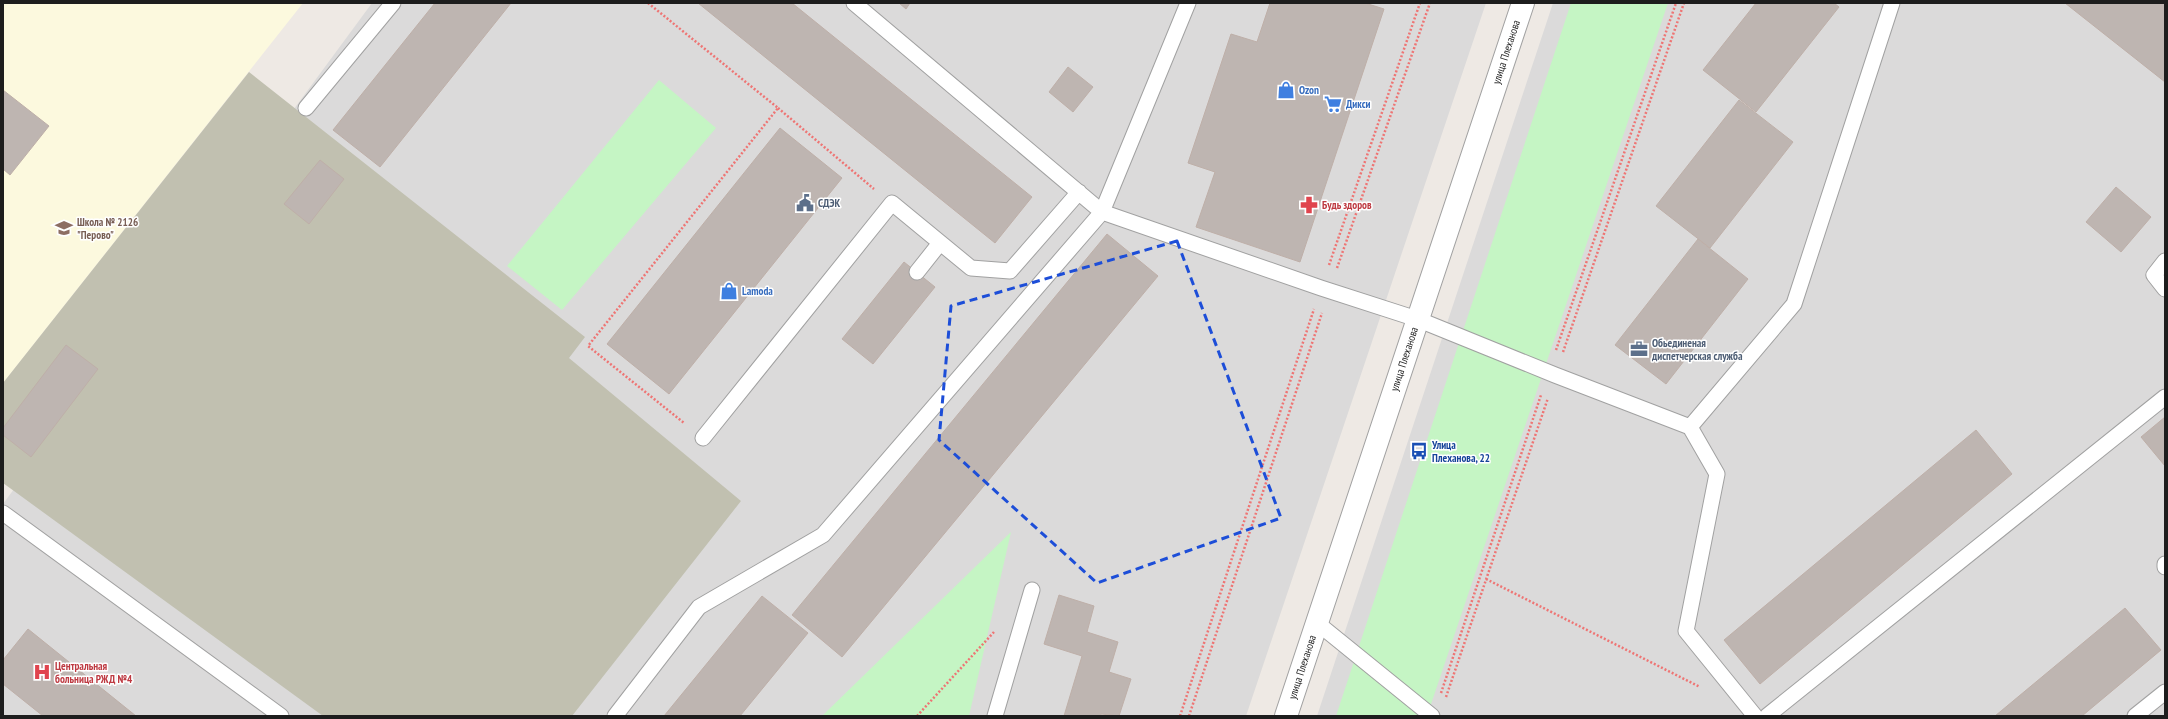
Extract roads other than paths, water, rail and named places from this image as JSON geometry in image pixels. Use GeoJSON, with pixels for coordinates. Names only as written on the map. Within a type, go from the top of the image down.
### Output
{"type":"FeatureCollection","features":[{"type":"Feature","properties":{"kind":"street","name":"улица Плеханова"},"geometry":{"type":"LineString","coordinates":[[1286,716],[1523,3]]}},
{"type":"Feature","properties":{"kind":"lane"},"geometry":{"type":"LineString","coordinates":[[306,108],[393,3]]}},
{"type":"Feature","properties":{"kind":"lane"},"geometry":{"type":"LineString","coordinates":[[854,3],[1102,212],[1325,290],[1417,319],[1555,375],[1690,427],[1717,474],[1686,631],[1755,716]]}},
{"type":"Feature","properties":{"kind":"lane"},"geometry":{"type":"LineString","coordinates":[[615,716],[699,607],[823,535],[1102,212],[1188,3]]}},
{"type":"Feature","properties":{"kind":"lane"},"geometry":{"type":"LineString","coordinates":[[1690,427],[1794,304],[1892,3]]}},
{"type":"Feature","properties":{"kind":"lane"},"geometry":{"type":"LineString","coordinates":[[703,438],[892,203],[971,268],[1010,271],[1079,192]]}},
{"type":"Feature","properties":{"kind":"lane"},"geometry":{"type":"LineString","coordinates":[[917,272],[940,243]]}},
{"type":"Feature","properties":{"kind":"lane"},"geometry":{"type":"LineString","coordinates":[[2165,261],[2154,275],[2165,288]]}},
{"type":"Feature","properties":{"kind":"lane"},"geometry":{"type":"LineString","coordinates":[[1767,716],[2165,397]]}},
{"type":"Feature","properties":{"kind":"lane"},"geometry":{"type":"LineString","coordinates":[[3,514],[281,716]]}},
{"type":"Feature","properties":{"kind":"lane"},"geometry":{"type":"LineString","coordinates":[[995,716],[1032,590]]}},
{"type":"Feature","properties":{"kind":"lane"},"geometry":{"type":"LineString","coordinates":[[1316,622],[1432,716]]}},
{"type":"Feature","properties":{"kind":"lane"},"geometry":{"type":"LineString","coordinates":[[2135,716],[2165,692]]}},
{"type":"Feature","properties":{"kind":"place","name":"Ozon"},"geometry":{"type":"Point","coordinates":[1286,90]}},
{"type":"Feature","properties":{"kind":"place","name":"Дикси"},"geometry":{"type":"Point","coordinates":[1333,104]}},
{"type":"Feature","properties":{"kind":"place","name":"СДЭК"},"geometry":{"type":"Point","coordinates":[805,203]}},
{"type":"Feature","properties":{"kind":"place","name":"Будь здоров"},"geometry":{"type":"Point","coordinates":[1309,205]}},
{"type":"Feature","properties":{"kind":"place","name":"Школа № 2126 \"Перово\""},"geometry":{"type":"Point","coordinates":[64,228]}},
{"type":"Feature","properties":{"kind":"place","name":"Lamoda"},"geometry":{"type":"Point","coordinates":[729,291]}},
{"type":"Feature","properties":{"kind":"place","name":"Обьединеная диспетчерская служба"},"geometry":{"type":"Point","coordinates":[1639,349]}},
{"type":"Feature","properties":{"kind":"place","name":"Улица Плеханова, 22"},"geometry":{"type":"Point","coordinates":[1419,451]}},
{"type":"Feature","properties":{"kind":"place","name":"Центральная больница РЖД №4"},"geometry":{"type":"Point","coordinates":[42,672]}}]}
